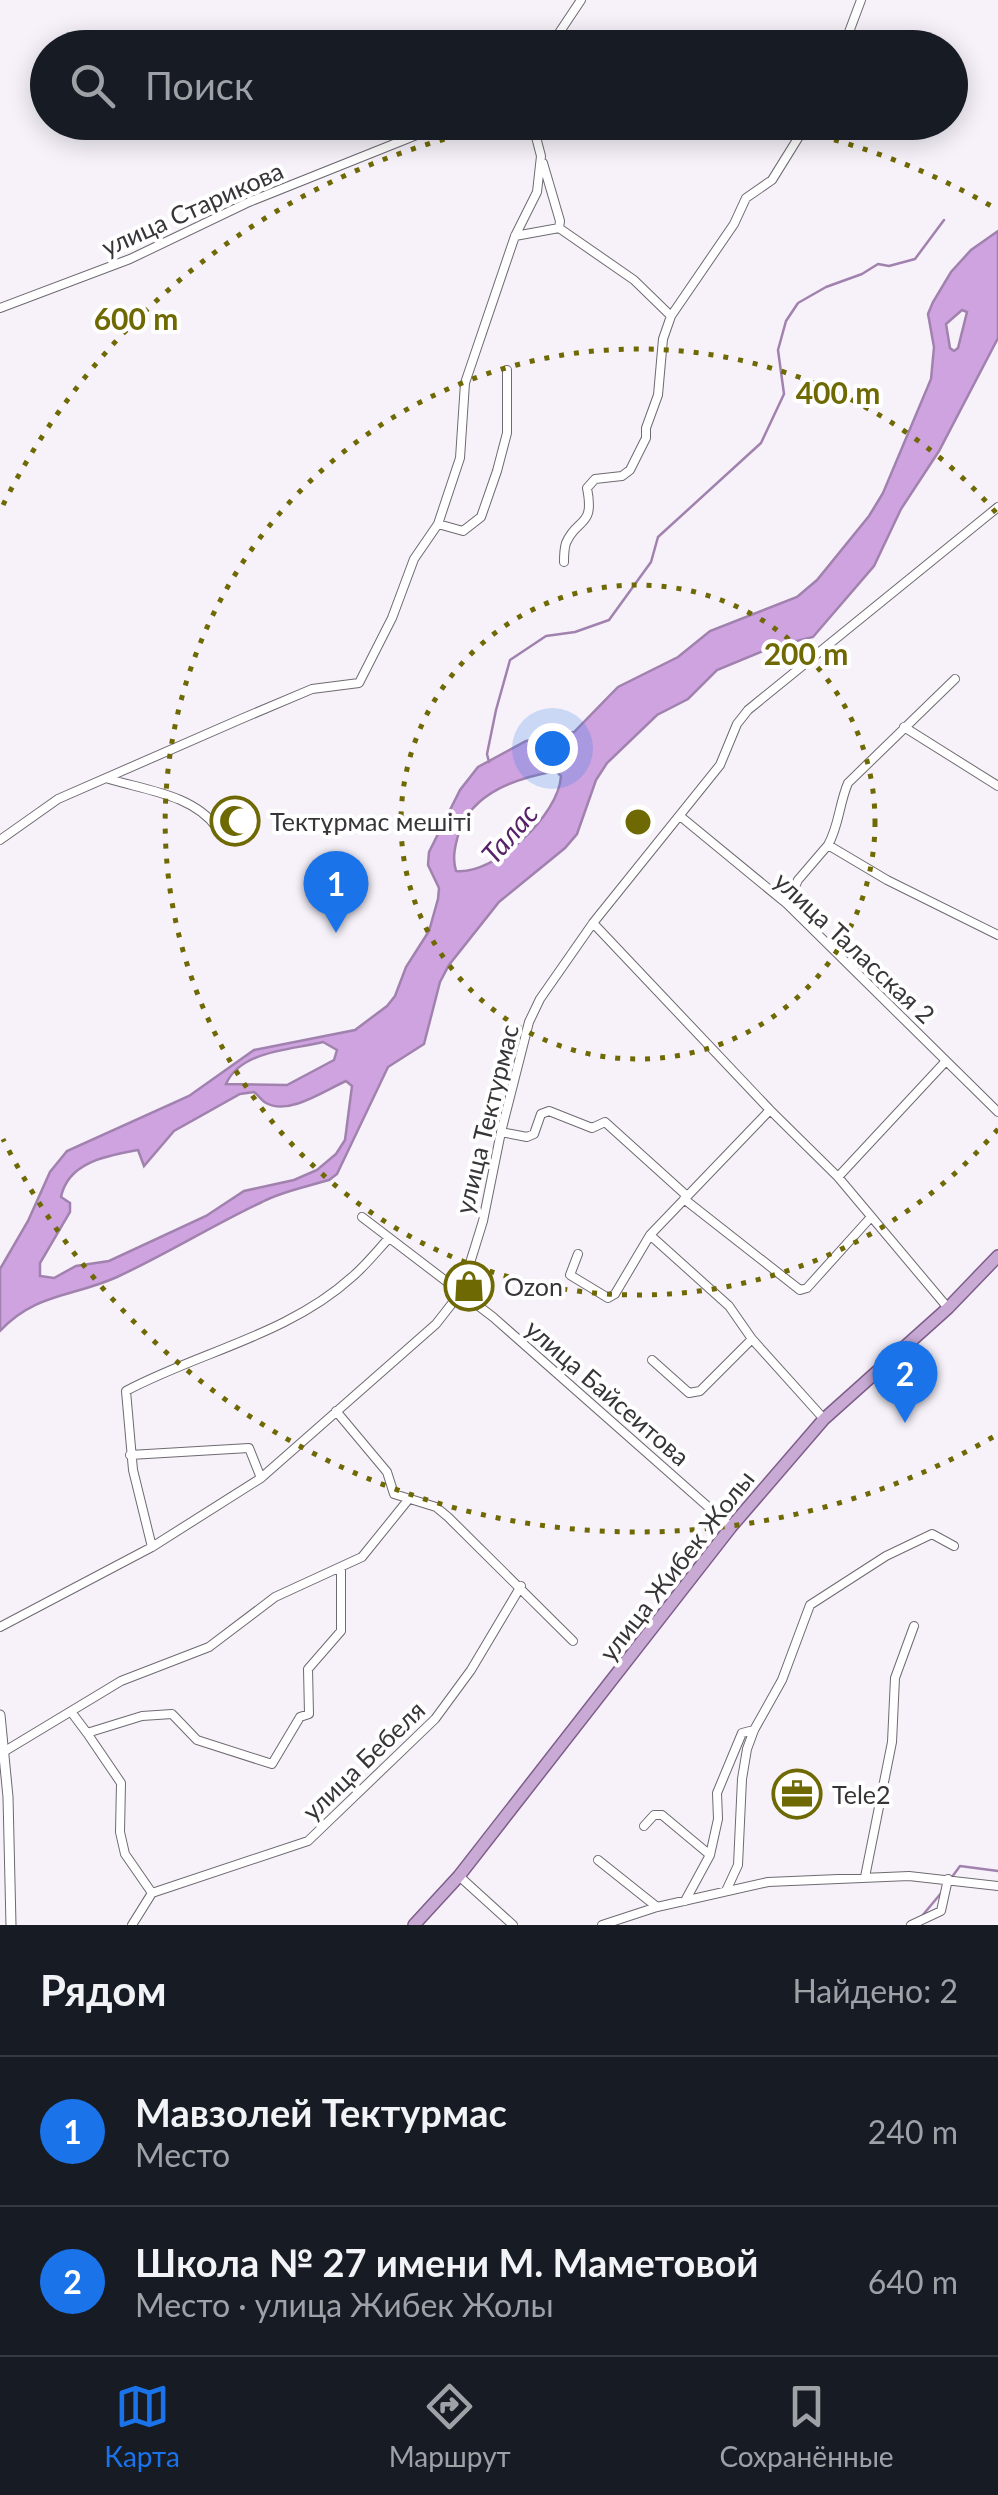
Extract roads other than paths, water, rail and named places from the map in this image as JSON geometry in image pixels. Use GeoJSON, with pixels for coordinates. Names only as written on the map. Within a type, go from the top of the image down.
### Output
{"type":"FeatureCollection","features":[{"type":"Feature","properties":{"kind":"main road","name":"улица Жибек Жолы"},"geometry":{"type":"LineString","coordinates":[[414,1925],[460,1876],[731,1527],[824,1420],[948,1308],[998,1256]]}},
{"type":"Feature","properties":{"kind":"street"},"geometry":{"type":"LineString","coordinates":[[561,30],[581,0]]}},
{"type":"Feature","properties":{"kind":"street"},"geometry":{"type":"LineString","coordinates":[[850,30],[862,0]]}},
{"type":"Feature","properties":{"kind":"street","name":"улица Старикова"},"geometry":{"type":"LineString","coordinates":[[0,308],[130,258],[249,202],[404,140]]}},
{"type":"Feature","properties":{"kind":"street"},"geometry":{"type":"LineString","coordinates":[[537,140],[559,228]]}},
{"type":"Feature","properties":{"kind":"street"},"geometry":{"type":"LineString","coordinates":[[564,562],[566,542],[586,522],[590,506],[587,488],[595,479],[622,476],[630,470],[646,438],[658,396],[663,339],[671,316],[734,224],[746,198],[772,180],[797,140]]}},
{"type":"Feature","properties":{"kind":"street"},"geometry":{"type":"LineString","coordinates":[[0,840],[58,799],[312,689],[359,683],[392,618],[414,559],[438,524],[460,458],[465,384],[515,236],[536,192],[542,156]]}},
{"type":"Feature","properties":{"kind":"street"},"geometry":{"type":"LineString","coordinates":[[515,236],[559,228],[634,280],[671,316]]}},
{"type":"Feature","properties":{"kind":"street"},"geometry":{"type":"LineString","coordinates":[[438,524],[463,531],[481,516],[498,472],[506,432],[508,370]]}},
{"type":"Feature","properties":{"kind":"street","name":"улица Тектурмас"},"geometry":{"type":"LineString","coordinates":[[0,1627],[152,1547],[260,1478],[436,1324],[460,1292],[484,1220],[501,1132],[534,1010],[593,923],[720,765],[737,724],[748,710],[998,507]]}},
{"type":"Feature","properties":{"kind":"street"},"geometry":{"type":"LineString","coordinates":[[786,904],[798,880],[835,834],[839,803],[848,784],[955,678]]}},
{"type":"Feature","properties":{"kind":"street"},"geometry":{"type":"LineString","coordinates":[[904,728],[998,786]]}},
{"type":"Feature","properties":{"kind":"street"},"geometry":{"type":"LineString","coordinates":[[109,779],[187,803],[201,810],[217,828]]}},
{"type":"Feature","properties":{"kind":"street","name":"улица Таласская 2"},"geometry":{"type":"LineString","coordinates":[[680,816],[786,904],[998,1112]]}},
{"type":"Feature","properties":{"kind":"street"},"geometry":{"type":"LineString","coordinates":[[828,845],[887,880],[998,936]]}},
{"type":"Feature","properties":{"kind":"street"},"geometry":{"type":"LineString","coordinates":[[593,923],[838,1177],[948,1308]]}},
{"type":"Feature","properties":{"kind":"street"},"geometry":{"type":"LineString","coordinates":[[838,1177],[946,1061]]}},
{"type":"Feature","properties":{"kind":"street"},"geometry":{"type":"LineString","coordinates":[[578,1254],[570,1275],[608,1298],[615,1294],[650,1234],[770,1110]]}},
{"type":"Feature","properties":{"kind":"street"},"geometry":{"type":"LineString","coordinates":[[501,1132],[534,1134],[541,1114],[549,1111],[592,1128],[604,1122],[686,1197],[800,1290],[807,1288],[871,1216]]}},
{"type":"Feature","properties":{"kind":"street","name":"улица Байсеитова"},"geometry":{"type":"LineString","coordinates":[[362,1217],[460,1292],[731,1527]]}},
{"type":"Feature","properties":{"kind":"street"},"geometry":{"type":"LineString","coordinates":[[650,1234],[728,1306],[752,1340],[824,1420]]}},
{"type":"Feature","properties":{"kind":"street"},"geometry":{"type":"LineString","coordinates":[[152,1547],[130,1455],[126,1391],[303,1311],[351,1278],[389,1238]]}},
{"type":"Feature","properties":{"kind":"street"},"geometry":{"type":"LineString","coordinates":[[652,1360],[689,1393],[700,1391],[752,1340]]}},
{"type":"Feature","properties":{"kind":"street"},"geometry":{"type":"LineString","coordinates":[[336,1411],[387,1472],[394,1494],[436,1507],[573,1641]]}},
{"type":"Feature","properties":{"kind":"street"},"geometry":{"type":"LineString","coordinates":[[130,1455],[249,1448],[260,1478]]}},
{"type":"Feature","properties":{"kind":"street"},"geometry":{"type":"LineString","coordinates":[[5,1751],[121,1681],[209,1647],[276,1597],[369,1552],[408,1500]]}},
{"type":"Feature","properties":{"kind":"street"},"geometry":{"type":"LineString","coordinates":[[726,1891],[738,1865],[742,1779],[754,1730],[782,1680],[810,1605],[886,1556],[932,1534],[954,1546]]}},
{"type":"Feature","properties":{"kind":"street"},"geometry":{"type":"LineString","coordinates":[[87,1732],[142,1716],[172,1714],[198,1740],[272,1764],[300,1717],[309,1714],[308,1669],[341,1630],[341,1567]]}},
{"type":"Feature","properties":{"kind":"street","name":"улица Бебеля"},"geometry":{"type":"LineString","coordinates":[[152,1892],[308,1841],[436,1719],[471,1670],[521,1586]]}},
{"type":"Feature","properties":{"kind":"street"},"geometry":{"type":"LineString","coordinates":[[866,1876],[892,1742],[896,1678],[914,1626]]}},
{"type":"Feature","properties":{"kind":"street"},"geometry":{"type":"LineString","coordinates":[[72,1713],[121,1783],[120,1832],[124,1854],[152,1892],[132,1925]]}},
{"type":"Feature","properties":{"kind":"street"},"geometry":{"type":"LineString","coordinates":[[0,1715],[5,1751],[4,1891],[10,1925]]}},
{"type":"Feature","properties":{"kind":"street"},"geometry":{"type":"LineString","coordinates":[[684,1901],[710,1856],[718,1819],[716,1793],[736,1742],[742,1733],[754,1730]]}},
{"type":"Feature","properties":{"kind":"street"},"geometry":{"type":"LineString","coordinates":[[644,1826],[654,1816],[662,1815],[710,1856]]}},
{"type":"Feature","properties":{"kind":"street"},"geometry":{"type":"LineString","coordinates":[[598,1860],[657,1908]]}},
{"type":"Feature","properties":{"kind":"street"},"geometry":{"type":"LineString","coordinates":[[460,1876],[514,1925]]}},
{"type":"Feature","properties":{"kind":"street"},"geometry":{"type":"LineString","coordinates":[[602,1925],[768,1882],[866,1876],[948,1879],[998,1886]]}},
{"type":"Feature","properties":{"kind":"street"},"geometry":{"type":"LineString","coordinates":[[911,1925],[941,1911],[948,1879]]}},
{"type":"Feature","properties":{"kind":"waterway"},"geometry":{"type":"LineString","coordinates":[[489,762],[487,754],[496,710],[510,660],[546,636],[575,632],[609,620],[651,562],[658,537],[761,443],[784,394],[778,350],[786,321],[798,303],[878,264],[889,266],[915,259],[944,220]]}},
{"type":"Feature","properties":{"kind":"waterway"},"geometry":{"type":"LineString","coordinates":[[952,1877],[960,1866],[998,1871]]}},
{"type":"Feature","properties":{"kind":"waterway"},"geometry":{"type":"LineString","coordinates":[[922,1916],[942,1892]]}},
{"type":"Feature","properties":{"kind":"place","name":"Тектұрмас мешіті"},"geometry":{"type":"Point","coordinates":[235,821]}},
{"type":"Feature","properties":{"kind":"place","name":"Мавзолей Тектурмас"},"geometry":{"type":"Point","coordinates":[336,933]}},
{"type":"Feature","properties":{"kind":"place","name":"Ozon"},"geometry":{"type":"Point","coordinates":[469,1286]}},
{"type":"Feature","properties":{"kind":"place","name":"Школа № 27 имени М. Маметовой"},"geometry":{"type":"Point","coordinates":[905,1423]}},
{"type":"Feature","properties":{"kind":"place","name":"Tele2"},"geometry":{"type":"Point","coordinates":[797,1794]}},
{"type":"Feature","properties":{"kind":"water label","name":"Талас"},"geometry":{"type":"Point","coordinates":[509,833]}}]}
